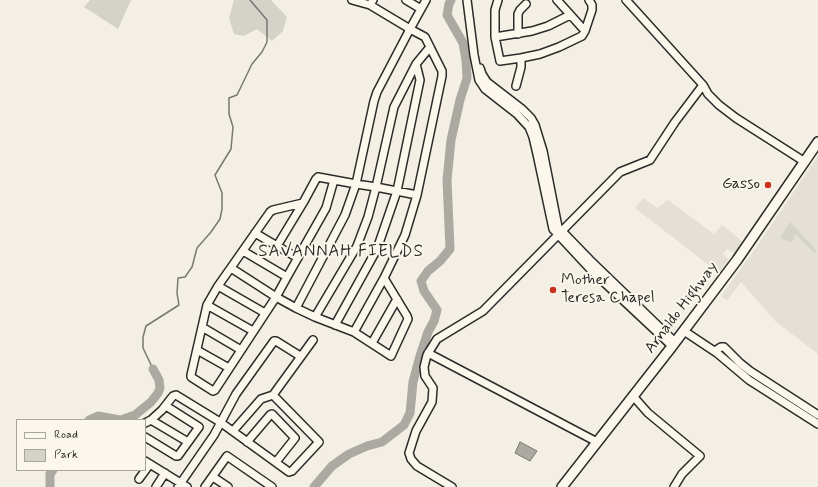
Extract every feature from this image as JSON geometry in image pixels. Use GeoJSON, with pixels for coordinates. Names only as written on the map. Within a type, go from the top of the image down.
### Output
{"type":"FeatureCollection","features":[{"type":"Feature","properties":{"kind":"main road","name":"Arnaldo Highway"},"geometry":{"type":"LineString","coordinates":[[562,487],[684,331],[741,254],[818,142]]}},
{"type":"Feature","properties":{"kind":"street"},"geometry":{"type":"LineString","coordinates":[[352,0],[371,3],[424,38],[442,71],[417,195],[406,235],[354,332]]}},
{"type":"Feature","properties":{"kind":"street"},"geometry":{"type":"LineString","coordinates":[[406,0],[421,9]]}},
{"type":"Feature","properties":{"kind":"street"},"geometry":{"type":"LineString","coordinates":[[296,308],[345,216],[356,184],[377,92],[426,0]]}},
{"type":"Feature","properties":{"kind":"street"},"geometry":{"type":"LineString","coordinates":[[467,0],[474,55],[479,80],[485,89],[517,114],[529,127],[537,154],[552,229],[560,233],[590,260],[674,344]]}},
{"type":"Feature","properties":{"kind":"street"},"geometry":{"type":"LineString","coordinates":[[472,0],[482,74],[491,85],[527,114],[535,125],[543,151],[560,233]]}},
{"type":"Feature","properties":{"kind":"street"},"geometry":{"type":"LineString","coordinates":[[498,0],[494,10],[495,37],[500,61],[540,54],[582,36],[592,8],[589,0]]}},
{"type":"Feature","properties":{"kind":"street"},"geometry":{"type":"LineString","coordinates":[[557,0],[585,31]]}},
{"type":"Feature","properties":{"kind":"street"},"geometry":{"type":"LineString","coordinates":[[626,0],[703,85],[708,94],[719,105],[736,118],[804,162]]}},
{"type":"Feature","properties":{"kind":"street"},"geometry":{"type":"LineString","coordinates":[[518,34],[518,14],[522,7],[526,4]]}},
{"type":"Feature","properties":{"kind":"street"},"geometry":{"type":"LineString","coordinates":[[495,37],[518,34],[548,26],[570,15]]}},
{"type":"Feature","properties":{"kind":"street"},"geometry":{"type":"LineString","coordinates":[[315,317],[357,246],[368,217],[376,188],[394,107],[416,64],[430,47]]}},
{"type":"Feature","properties":{"kind":"street"},"geometry":{"type":"LineString","coordinates":[[516,86],[521,67],[521,58]]}},
{"type":"Feature","properties":{"kind":"street"},"geometry":{"type":"LineString","coordinates":[[335,325],[377,249],[397,191],[420,80],[416,64]]}},
{"type":"Feature","properties":{"kind":"street"},"geometry":{"type":"LineString","coordinates":[[452,487],[417,466],[411,459],[409,453],[416,431],[432,402],[432,388],[425,376],[424,367],[428,352],[437,339],[483,311],[620,172],[650,160],[674,122],[703,85]]}},
{"type":"Feature","properties":{"kind":"street"},"geometry":{"type":"LineString","coordinates":[[277,246],[318,177],[417,195]]}},
{"type":"Feature","properties":{"kind":"street"},"geometry":{"type":"LineString","coordinates":[[303,203],[270,212],[218,286],[207,305],[191,377],[214,391],[276,296],[298,258],[326,208],[334,180]]}},
{"type":"Feature","properties":{"kind":"street"},"geometry":{"type":"LineString","coordinates":[[255,233],[298,258]]}},
{"type":"Feature","properties":{"kind":"street"},"geometry":{"type":"LineString","coordinates":[[243,251],[287,277]]}},
{"type":"Feature","properties":{"kind":"street"},"geometry":{"type":"LineString","coordinates":[[231,268],[296,308],[354,332],[391,356],[408,319],[384,278]]}},
{"type":"Feature","properties":{"kind":"street"},"geometry":{"type":"LineString","coordinates":[[218,286],[265,313]]}},
{"type":"Feature","properties":{"kind":"street"},"geometry":{"type":"LineString","coordinates":[[372,343],[397,300]]}},
{"type":"Feature","properties":{"kind":"street"},"geometry":{"type":"LineString","coordinates":[[207,305],[253,331]]}},
{"type":"Feature","properties":{"kind":"street"},"geometry":{"type":"LineString","coordinates":[[202,327],[241,350]]}},
{"type":"Feature","properties":{"kind":"street"},"geometry":{"type":"LineString","coordinates":[[684,331],[716,352],[749,380],[818,424]]}},
{"type":"Feature","properties":{"kind":"street"},"geometry":{"type":"LineString","coordinates":[[148,462],[182,486],[214,435],[236,394],[274,341],[276,340],[300,356]]}},
{"type":"Feature","properties":{"kind":"street"},"geometry":{"type":"LineString","coordinates":[[233,431],[261,399],[273,395],[313,340]]}},
{"type":"Feature","properties":{"kind":"street"},"geometry":{"type":"LineString","coordinates":[[716,352],[721,347],[724,347],[745,367],[818,415]]}},
{"type":"Feature","properties":{"kind":"street"},"geometry":{"type":"LineString","coordinates":[[197,350],[229,368]]}},
{"type":"Feature","properties":{"kind":"street"},"geometry":{"type":"LineString","coordinates":[[428,352],[597,442]]}},
{"type":"Feature","properties":{"kind":"street"},"geometry":{"type":"LineString","coordinates":[[188,442],[148,422],[166,406],[173,396],[176,395],[220,422],[289,472],[292,471],[319,442],[273,395]]}},
{"type":"Feature","properties":{"kind":"street"},"geometry":{"type":"LineString","coordinates":[[633,396],[648,413],[700,456],[682,474],[674,487]]}},
{"type":"Feature","properties":{"kind":"street"},"geometry":{"type":"LineString","coordinates":[[146,438],[178,456],[199,427],[166,406]]}},
{"type":"Feature","properties":{"kind":"street"},"geometry":{"type":"LineString","coordinates":[[247,442],[272,414],[295,438],[276,462]]}},
{"type":"Feature","properties":{"kind":"street"},"geometry":{"type":"LineString","coordinates":[[205,487],[227,456],[272,487]]}},
{"type":"Feature","properties":{"kind":"street"},"geometry":{"type":"LineString","coordinates":[[139,479],[143,471]]}},
{"type":"Feature","properties":{"kind":"street"},"geometry":{"type":"LineString","coordinates":[[156,487],[165,473]]}},
{"type":"Feature","properties":{"kind":"street"},"geometry":{"type":"LineString","coordinates":[[213,477],[228,487]]}},
{"type":"Feature","properties":{"kind":"shaded area"},"geometry":{"type":"Polygon","coordinates":[[[818,156],[818,354],[775,321],[741,282],[727,301],[721,296],[818,156]]]}},
{"type":"Feature","properties":{"kind":"shaded area"},"geometry":{"type":"Polygon","coordinates":[[[643,198],[657,208],[668,200],[714,234],[722,225],[743,242],[734,253],[727,249],[723,254],[729,260],[719,273],[635,208],[643,198]]]}},
{"type":"Feature","properties":{"kind":"shaded area"},"geometry":{"type":"Polygon","coordinates":[[[520,442],[537,451],[530,461],[515,453],[520,442]]]}},
{"type":"Feature","properties":{"kind":"green space"},"geometry":{"type":"Polygon","coordinates":[[[90,0],[131,0],[118,29],[84,7],[90,0]]]}},
{"type":"Feature","properties":{"kind":"green space"},"geometry":{"type":"Polygon","coordinates":[[[234,0],[271,0],[287,17],[283,31],[272,41],[257,29],[244,36],[234,34],[229,18],[234,0]]]}},
{"type":"Feature","properties":{"kind":"green space"},"geometry":{"type":"Polygon","coordinates":[[[790,222],[816,250],[815,253],[795,234],[792,243],[780,238],[790,222]]]}},
{"type":"Feature","properties":{"kind":"waterway"},"geometry":{"type":"LineString","coordinates":[[153,369],[143,348],[143,337],[146,326],[179,305],[177,293],[178,278],[185,277],[192,267],[197,248],[220,219],[222,209],[222,193],[215,175],[231,149],[233,127],[229,114],[229,98],[237,95],[252,64],[262,52],[267,42],[267,20],[250,0]]}},
{"type":"Feature","properties":{"kind":"waterway"},"geometry":{"type":"LineString","coordinates":[[314,487],[332,466],[349,454],[367,446],[382,442],[404,425],[410,413],[413,382],[420,356],[437,310],[424,291],[421,281],[428,271],[440,261],[450,249],[447,180],[451,140],[460,100],[467,78],[463,43],[447,15],[451,0]]}},
{"type":"Feature","properties":{"kind":"waterway"},"geometry":{"type":"LineString","coordinates":[[124,419],[135,415],[151,402],[158,393],[160,388],[159,380],[153,369]]}},
{"type":"Feature","properties":{"kind":"waterway"},"geometry":{"type":"LineString","coordinates":[[91,419],[98,416],[114,419]]}},
{"type":"Feature","properties":{"kind":"waterway"},"geometry":{"type":"LineString","coordinates":[[50,487],[50,474],[52,471]]}},
{"type":"Feature","properties":{"kind":"place","name":"Gasso"},"geometry":{"type":"Point","coordinates":[768,185]}},
{"type":"Feature","properties":{"kind":"place","name":"Mother Teresa Chapel"},"geometry":{"type":"Point","coordinates":[553,290]}},
{"type":"Feature","properties":{"kind":"district","name":"SAVANNAH FIELDS"},"geometry":{"type":"Point","coordinates":[341,252]}}]}
